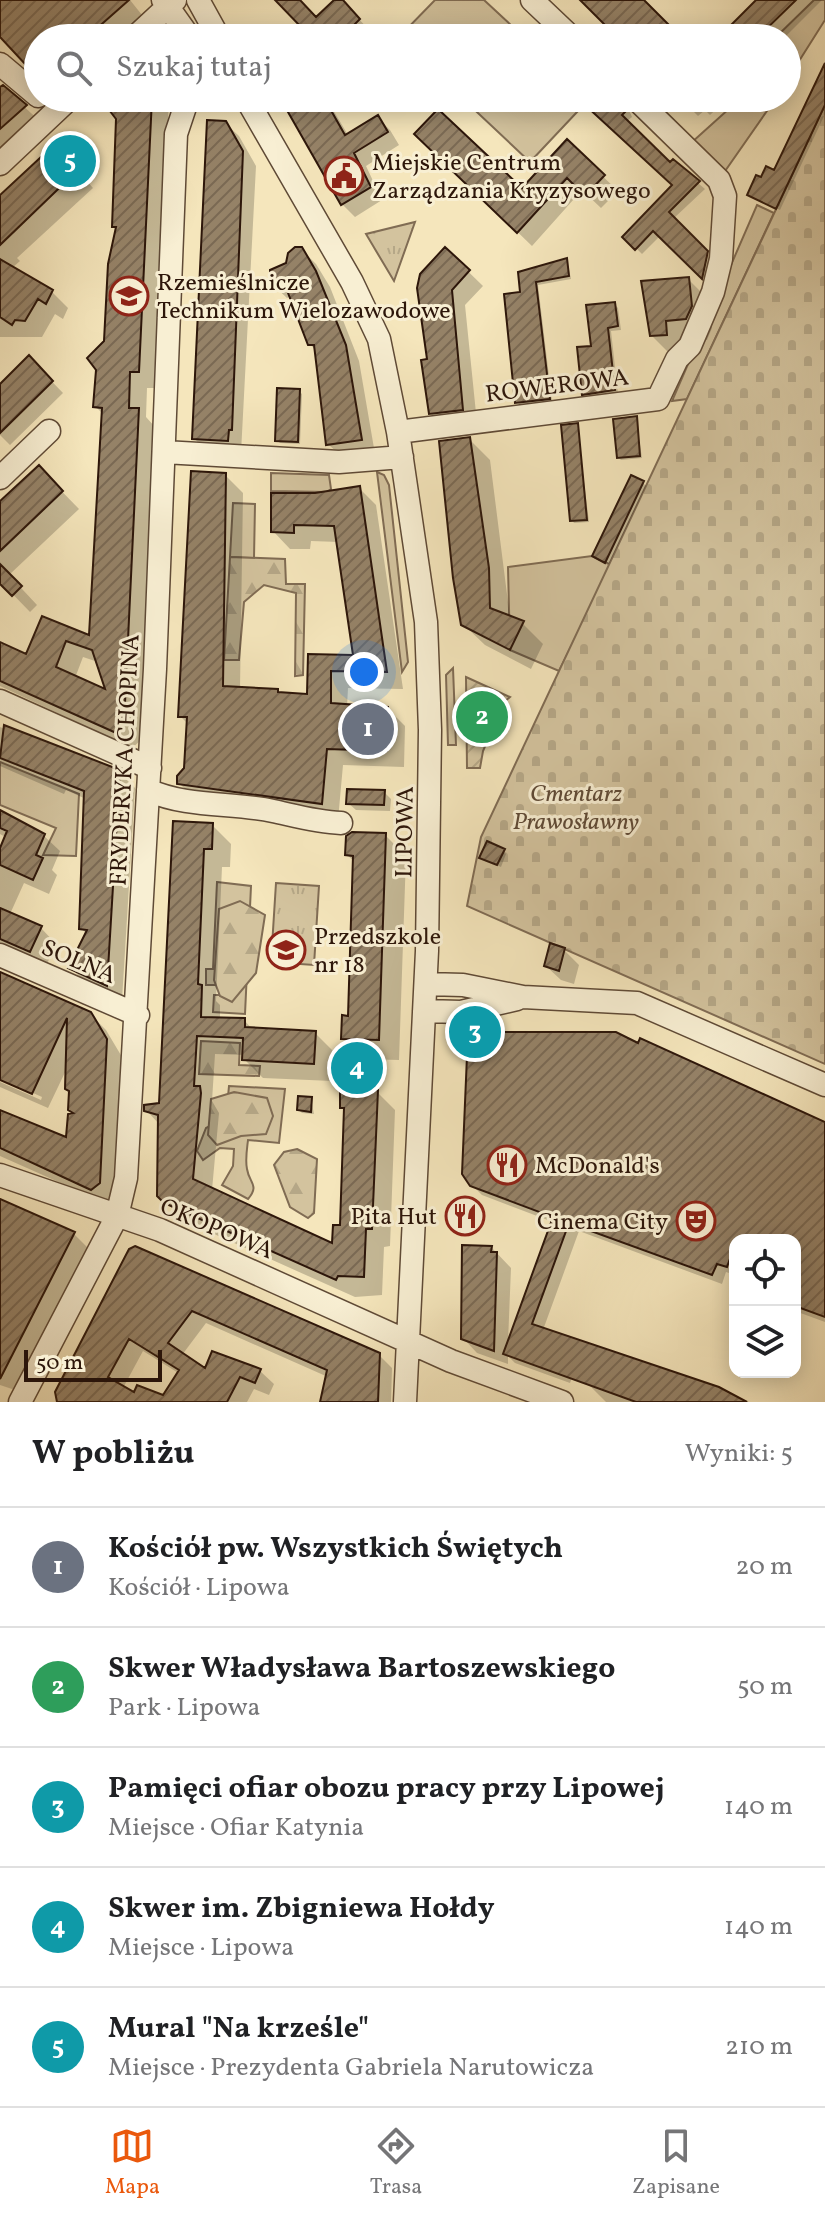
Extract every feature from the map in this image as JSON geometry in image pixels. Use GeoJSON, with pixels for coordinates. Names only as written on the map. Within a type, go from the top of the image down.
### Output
{"type":"FeatureCollection","features":[{"type":"Feature","properties":{"kind":"street"},"geometry":{"type":"LineString","coordinates":[[198,0],[211,24]]}},
{"type":"Feature","properties":{"kind":"street"},"geometry":{"type":"LineString","coordinates":[[532,0],[557,24]]}},
{"type":"Feature","properties":{"kind":"street"},"geometry":{"type":"LineString","coordinates":[[148,24],[169,2],[182,24]]}},
{"type":"Feature","properties":{"kind":"street"},"geometry":{"type":"LineString","coordinates":[[0,64],[24,81]]}},
{"type":"Feature","properties":{"kind":"street"},"geometry":{"type":"LineString","coordinates":[[0,164],[42,112]]}},
{"type":"Feature","properties":{"kind":"street","name":"FRYDERYKA CHOPINA"},"geometry":{"type":"LineString","coordinates":[[20,1402],[117,1216],[130,1143],[164,452],[176,134],[183,112]]}},
{"type":"Feature","properties":{"kind":"street","name":"LIPOWA"},"geometry":{"type":"LineString","coordinates":[[251,112],[369,315],[387,367],[428,650],[430,819],[426,984],[405,1402]]}},
{"type":"Feature","properties":{"kind":"street","name":"ROWEROWA"},"geometry":{"type":"LineString","coordinates":[[398,432],[658,399],[677,359],[690,346],[713,292],[721,259],[725,196],[719,180],[649,112]]}},
{"type":"Feature","properties":{"kind":"street"},"geometry":{"type":"LineString","coordinates":[[0,478],[49,431]]}},
{"type":"Feature","properties":{"kind":"street"},"geometry":{"type":"LineString","coordinates":[[164,452],[339,462],[402,457]]}},
{"type":"Feature","properties":{"kind":"street"},"geometry":{"type":"LineString","coordinates":[[0,701],[202,804],[274,811],[299,819],[341,823]]}},
{"type":"Feature","properties":{"kind":"street","name":"SOLNA"},"geometry":{"type":"LineString","coordinates":[[0,955],[138,1015]]}},
{"type":"Feature","properties":{"kind":"street"},"geometry":{"type":"LineString","coordinates":[[426,984],[463,985],[523,997],[637,1003],[825,1085]]}},
{"type":"Feature","properties":{"kind":"street"},"geometry":{"type":"LineString","coordinates":[[424,1011],[461,1012],[523,997]]}},
{"type":"Feature","properties":{"kind":"street","name":"OKOPOWA"},"geometry":{"type":"LineString","coordinates":[[0,1175],[160,1230],[408,1342],[562,1402]]}},
{"type":"Feature","properties":{"kind":"green space"},"geometry":{"type":"Polygon","coordinates":[[[435,0],[484,0],[510,24],[412,24],[435,0]]]}},
{"type":"Feature","properties":{"kind":"green space"},"geometry":{"type":"Polygon","coordinates":[[[814,0],[825,0],[825,20],[801,58],[801,24],[789,24],[814,0]]]}},
{"type":"Feature","properties":{"kind":"green space","name":"Cmentarz Prawosławny"},"geometry":{"type":"Polygon","coordinates":[[[825,105],[825,1064],[467,906],[481,837],[825,105]]]}},
{"type":"Feature","properties":{"kind":"green space"},"geometry":{"type":"Polygon","coordinates":[[[477,112],[577,112],[530,162],[477,112]]]}},
{"type":"Feature","properties":{"kind":"green space"},"geometry":{"type":"Polygon","coordinates":[[[725,112],[766,112],[723,174],[691,143],[725,112]]]}},
{"type":"Feature","properties":{"kind":"green space"},"geometry":{"type":"Polygon","coordinates":[[[757,205],[774,213],[687,399],[672,401],[757,205]]]}},
{"type":"Feature","properties":{"kind":"green space"},"geometry":{"type":"Polygon","coordinates":[[[415,222],[394,281],[366,234],[415,222]]]}},
{"type":"Feature","properties":{"kind":"green space"},"geometry":{"type":"Polygon","coordinates":[[[377,472],[384,475],[389,485],[408,662],[402,672],[377,472]]]}},
{"type":"Feature","properties":{"kind":"green space"},"geometry":{"type":"Polygon","coordinates":[[[271,473],[329,475],[331,489],[327,492],[271,491],[271,473]]]}},
{"type":"Feature","properties":{"kind":"green space"},"geometry":{"type":"Polygon","coordinates":[[[233,503],[255,504],[254,558],[230,557],[233,503]]]}},
{"type":"Feature","properties":{"kind":"green space"},"geometry":{"type":"Polygon","coordinates":[[[592,556],[611,565],[559,671],[510,650],[508,567],[592,556]]]}},
{"type":"Feature","properties":{"kind":"green space"},"geometry":{"type":"Polygon","coordinates":[[[230,557],[285,559],[286,584],[305,584],[303,675],[295,676],[296,593],[264,585],[244,602],[239,660],[224,660],[230,557]]]}},
{"type":"Feature","properties":{"kind":"green space"},"geometry":{"type":"Polygon","coordinates":[[[453,668],[456,745],[448,745],[446,675],[453,668]]]}},
{"type":"Feature","properties":{"kind":"green space"},"geometry":{"type":"Polygon","coordinates":[[[466,677],[510,697],[504,702],[483,751],[480,768],[467,768],[466,677]]]}},
{"type":"Feature","properties":{"kind":"green space"},"geometry":{"type":"Polygon","coordinates":[[[0,762],[79,794],[76,856],[43,855],[56,828],[0,805],[0,762]]]}},
{"type":"Feature","properties":{"kind":"green space"},"geometry":{"type":"Polygon","coordinates":[[[217,882],[251,886],[245,1014],[213,1012],[214,995],[236,995],[236,985],[206,985],[206,969],[213,969],[217,882]]]}},
{"type":"Feature","properties":{"kind":"green space"},"geometry":{"type":"Polygon","coordinates":[[[276,883],[319,886],[314,965],[271,962],[276,883]]]}},
{"type":"Feature","properties":{"kind":"green space"},"geometry":{"type":"Polygon","coordinates":[[[240,901],[265,915],[256,973],[232,1002],[220,996],[214,980],[219,909],[240,901]]]}},
{"type":"Feature","properties":{"kind":"green space"},"geometry":{"type":"Polygon","coordinates":[[[201,1041],[240,1043],[239,1065],[260,1066],[259,1076],[199,1074],[201,1041]]]}},
{"type":"Feature","properties":{"kind":"green space"},"geometry":{"type":"Polygon","coordinates":[[[229,1086],[285,1089],[279,1143],[248,1140],[246,1166],[253,1190],[248,1199],[222,1185],[233,1166],[234,1149],[220,1148],[203,1160],[197,1151],[206,1128],[226,1118],[229,1086]]]}},
{"type":"Feature","properties":{"kind":"green space"},"geometry":{"type":"Polygon","coordinates":[[[234,1092],[267,1098],[273,1116],[266,1134],[241,1136],[217,1145],[208,1135],[211,1099],[234,1092]]]}},
{"type":"Feature","properties":{"kind":"green space"},"geometry":{"type":"Polygon","coordinates":[[[297,1149],[317,1159],[314,1213],[308,1218],[290,1207],[274,1165],[284,1152],[297,1149]]]}},
{"type":"Feature","properties":{"kind":"building"},"geometry":{"type":"Polygon","coordinates":[[[0,0],[129,0],[102,24],[24,24],[24,63],[0,37],[0,0]]]}},
{"type":"Feature","properties":{"kind":"building"},"geometry":{"type":"Polygon","coordinates":[[[275,0],[300,0],[316,17],[334,0],[343,0],[360,19],[355,24],[298,24],[275,0]]]}},
{"type":"Feature","properties":{"kind":"building"},"geometry":{"type":"Polygon","coordinates":[[[580,0],[644,0],[668,24],[604,24],[580,0]]]}},
{"type":"Feature","properties":{"kind":"building"},"geometry":{"type":"Polygon","coordinates":[[[756,0],[796,0],[771,24],[732,24],[756,0]]]}},
{"type":"Feature","properties":{"kind":"building"},"geometry":{"type":"Polygon","coordinates":[[[825,63],[825,105],[776,209],[747,195],[756,175],[761,177],[766,166],[774,170],[825,63]]]}},
{"type":"Feature","properties":{"kind":"building"},"geometry":{"type":"Polygon","coordinates":[[[3,85],[24,102],[24,108],[0,129],[0,87],[3,85]]]}},
{"type":"Feature","properties":{"kind":"building"},"geometry":{"type":"Polygon","coordinates":[[[111,112],[151,112],[139,372],[130,372],[129,408],[139,408],[124,724],[114,732],[0,681],[0,642],[26,654],[42,616],[89,635],[102,408],[93,407],[96,370],[87,358],[104,341],[108,264],[116,227],[112,227],[116,119],[111,112]],[[66,641],[56,667],[105,689],[92,650],[66,641]]]}},
{"type":"Feature","properties":{"kind":"building"},"geometry":{"type":"Polygon","coordinates":[[[288,112],[332,112],[345,135],[378,115],[388,132],[354,153],[371,187],[341,205],[288,112]]]}},
{"type":"Feature","properties":{"kind":"building"},"geometry":{"type":"Polygon","coordinates":[[[435,112],[441,112],[522,188],[567,139],[605,175],[585,196],[567,178],[517,233],[414,134],[435,112]]]}},
{"type":"Feature","properties":{"kind":"building"},"geometry":{"type":"Polygon","coordinates":[[[593,112],[625,112],[622,115],[670,162],[673,159],[700,181],[669,212],[708,251],[702,279],[653,231],[635,250],[622,237],[672,185],[593,112]]]}},
{"type":"Feature","properties":{"kind":"building"},"geometry":{"type":"Polygon","coordinates":[[[207,120],[226,121],[243,151],[232,430],[229,430],[228,441],[192,439],[207,120]]]}},
{"type":"Feature","properties":{"kind":"building"},"geometry":{"type":"Polygon","coordinates":[[[55,144],[78,170],[0,245],[0,195],[55,144]]]}},
{"type":"Feature","properties":{"kind":"building"},"geometry":{"type":"Polygon","coordinates":[[[295,247],[302,247],[316,271],[346,345],[362,440],[326,445],[314,345],[308,345],[283,280],[270,285],[270,270],[286,263],[288,253],[295,247]]]}},
{"type":"Feature","properties":{"kind":"building"},"geometry":{"type":"Polygon","coordinates":[[[445,247],[470,270],[452,290],[463,410],[429,414],[421,360],[427,359],[417,288],[420,274],[445,247]]]}},
{"type":"Feature","properties":{"kind":"building"},"geometry":{"type":"Polygon","coordinates":[[[567,258],[569,276],[536,282],[550,399],[515,403],[504,294],[520,292],[518,272],[567,258]]]}},
{"type":"Feature","properties":{"kind":"building"},"geometry":{"type":"Polygon","coordinates":[[[0,259],[53,290],[46,304],[38,299],[25,321],[15,320],[12,325],[0,317],[0,259]]]}},
{"type":"Feature","properties":{"kind":"building"},"geometry":{"type":"Polygon","coordinates":[[[689,277],[692,306],[686,319],[666,321],[667,335],[650,336],[641,281],[689,277]]]}},
{"type":"Feature","properties":{"kind":"building"},"geometry":{"type":"Polygon","coordinates":[[[615,302],[618,326],[608,328],[615,390],[582,395],[577,347],[591,346],[586,305],[615,302]]]}},
{"type":"Feature","properties":{"kind":"building"},"geometry":{"type":"Polygon","coordinates":[[[29,355],[53,381],[0,433],[0,384],[29,355]]]}},
{"type":"Feature","properties":{"kind":"building"},"geometry":{"type":"Polygon","coordinates":[[[277,388],[300,389],[298,442],[275,441],[277,388]]]}},
{"type":"Feature","properties":{"kind":"building"},"geometry":{"type":"Polygon","coordinates":[[[637,416],[640,456],[617,458],[613,419],[637,416]]]}},
{"type":"Feature","properties":{"kind":"building"},"geometry":{"type":"Polygon","coordinates":[[[578,423],[587,520],[570,521],[561,425],[578,423]]]}},
{"type":"Feature","properties":{"kind":"building"},"geometry":{"type":"Polygon","coordinates":[[[470,437],[489,568],[490,608],[524,621],[510,650],[461,625],[439,441],[470,437]]]}},
{"type":"Feature","properties":{"kind":"building"},"geometry":{"type":"Polygon","coordinates":[[[39,465],[63,491],[0,551],[0,501],[39,465]]]}},
{"type":"Feature","properties":{"kind":"building"},"geometry":{"type":"Polygon","coordinates":[[[191,471],[226,473],[223,686],[278,689],[278,692],[307,694],[308,654],[353,655],[334,526],[294,525],[294,533],[271,532],[271,493],[315,493],[360,486],[387,672],[331,671],[331,703],[388,707],[387,751],[327,749],[322,804],[177,784],[177,776],[184,768],[187,717],[178,717],[191,471]]]}},
{"type":"Feature","properties":{"kind":"building"},"geometry":{"type":"Polygon","coordinates":[[[631,475],[644,481],[605,563],[592,556],[631,475]]]}},
{"type":"Feature","properties":{"kind":"building"},"geometry":{"type":"Polygon","coordinates":[[[0,564],[22,586],[12,596],[0,584],[0,564]]]}},
{"type":"Feature","properties":{"kind":"building"},"geometry":{"type":"Polygon","coordinates":[[[4,725],[120,770],[107,986],[68,968],[87,930],[79,929],[84,791],[0,758],[4,725]]]}},
{"type":"Feature","properties":{"kind":"building"},"geometry":{"type":"Polygon","coordinates":[[[347,789],[385,790],[384,805],[346,804],[347,789]]]}},
{"type":"Feature","properties":{"kind":"building"},"geometry":{"type":"Polygon","coordinates":[[[0,810],[45,834],[36,855],[43,858],[33,880],[0,865],[0,848],[7,831],[0,828],[0,810]]]}},
{"type":"Feature","properties":{"kind":"building"},"geometry":{"type":"Polygon","coordinates":[[[173,821],[213,823],[212,849],[204,849],[198,984],[202,985],[201,1017],[245,1018],[245,1027],[316,1031],[314,1064],[242,1060],[243,1038],[197,1036],[194,1086],[200,1086],[201,1093],[193,1179],[332,1243],[333,1225],[340,1225],[344,1108],[340,1108],[340,1088],[378,1090],[372,1229],[366,1229],[364,1277],[338,1276],[336,1280],[164,1203],[157,1196],[158,1115],[144,1111],[144,1105],[159,1103],[173,821]]]}},
{"type":"Feature","properties":{"kind":"building"},"geometry":{"type":"Polygon","coordinates":[[[352,832],[386,833],[379,1040],[341,1039],[342,1015],[348,1016],[353,856],[345,855],[346,836],[352,832]]]}},
{"type":"Feature","properties":{"kind":"building"},"geometry":{"type":"Polygon","coordinates":[[[487,841],[505,849],[497,865],[479,858],[487,841]]]}},
{"type":"Feature","properties":{"kind":"building"},"geometry":{"type":"Polygon","coordinates":[[[0,908],[42,926],[30,952],[0,939],[0,908]]]}},
{"type":"Feature","properties":{"kind":"building"},"geometry":{"type":"Polygon","coordinates":[[[550,943],[565,948],[559,971],[544,966],[550,943]]]}},
{"type":"Feature","properties":{"kind":"building"},"geometry":{"type":"Polygon","coordinates":[[[0,972],[91,1012],[107,1039],[100,1183],[91,1190],[0,1148],[0,1110],[66,1137],[68,1114],[73,1113],[68,1110],[69,1091],[65,1089],[67,1018],[32,1094],[0,1080],[0,972]]]}},
{"type":"Feature","properties":{"kind":"building"},"geometry":{"type":"Polygon","coordinates":[[[468,1032],[616,1032],[638,1043],[640,1038],[825,1122],[825,1317],[801,1308],[801,1234],[729,1234],[727,1267],[717,1264],[712,1275],[569,1223],[532,1324],[719,1387],[747,1402],[636,1402],[503,1354],[553,1217],[470,1186],[462,1174],[468,1032]]]}},
{"type":"Feature","properties":{"kind":"building"},"geometry":{"type":"Polygon","coordinates":[[[298,1096],[312,1097],[311,1112],[297,1110],[298,1096]]]}},
{"type":"Feature","properties":{"kind":"building"},"geometry":{"type":"Polygon","coordinates":[[[0,1199],[75,1232],[0,1379],[0,1199]]]}},
{"type":"Feature","properties":{"kind":"building"},"geometry":{"type":"Polygon","coordinates":[[[462,1245],[492,1246],[491,1252],[497,1252],[494,1351],[461,1339],[462,1245]]]}},
{"type":"Feature","properties":{"kind":"building"},"geometry":{"type":"Polygon","coordinates":[[[135,1246],[380,1353],[378,1402],[320,1402],[327,1370],[192,1311],[168,1343],[205,1368],[212,1351],[261,1369],[255,1383],[240,1377],[227,1402],[57,1402],[55,1392],[129,1249],[135,1246]],[[129,1339],[108,1377],[134,1392],[137,1385],[163,1395],[179,1370],[129,1339]]]}},
{"type":"Feature","properties":{"kind":"place","name":"Mural \"Na krześle\""},"geometry":{"type":"Point","coordinates":[70,161]}},
{"type":"Feature","properties":{"kind":"place","name":"Miejskie Centrum Zarządzania Kryzysowego"},"geometry":{"type":"Point","coordinates":[344,176]}},
{"type":"Feature","properties":{"kind":"place","name":"Rzemieślnicze Technikum Wielozawodowe"},"geometry":{"type":"Point","coordinates":[129,296]}},
{"type":"Feature","properties":{"kind":"place","name":"Skwer Władysława Bartoszewskiego"},"geometry":{"type":"Point","coordinates":[482,717]}},
{"type":"Feature","properties":{"kind":"place","name":"Kościół pw. Wszystkich Świętych"},"geometry":{"type":"Point","coordinates":[368,729]}},
{"type":"Feature","properties":{"kind":"place","name":"Przedszkole nr 18"},"geometry":{"type":"Point","coordinates":[286,950]}},
{"type":"Feature","properties":{"kind":"place","name":"Pamięci ofiar obozu pracy przy Lipowej"},"geometry":{"type":"Point","coordinates":[475,1032]}},
{"type":"Feature","properties":{"kind":"place","name":"Skwer im. Zbigniewa Hołdy"},"geometry":{"type":"Point","coordinates":[357,1068]}},
{"type":"Feature","properties":{"kind":"place","name":"McDonald's"},"geometry":{"type":"Point","coordinates":[507,1165]}},
{"type":"Feature","properties":{"kind":"place","name":"Pita Hut"},"geometry":{"type":"Point","coordinates":[465,1216]}},
{"type":"Feature","properties":{"kind":"place","name":"Cinema City"},"geometry":{"type":"Point","coordinates":[696,1221]}}]}
